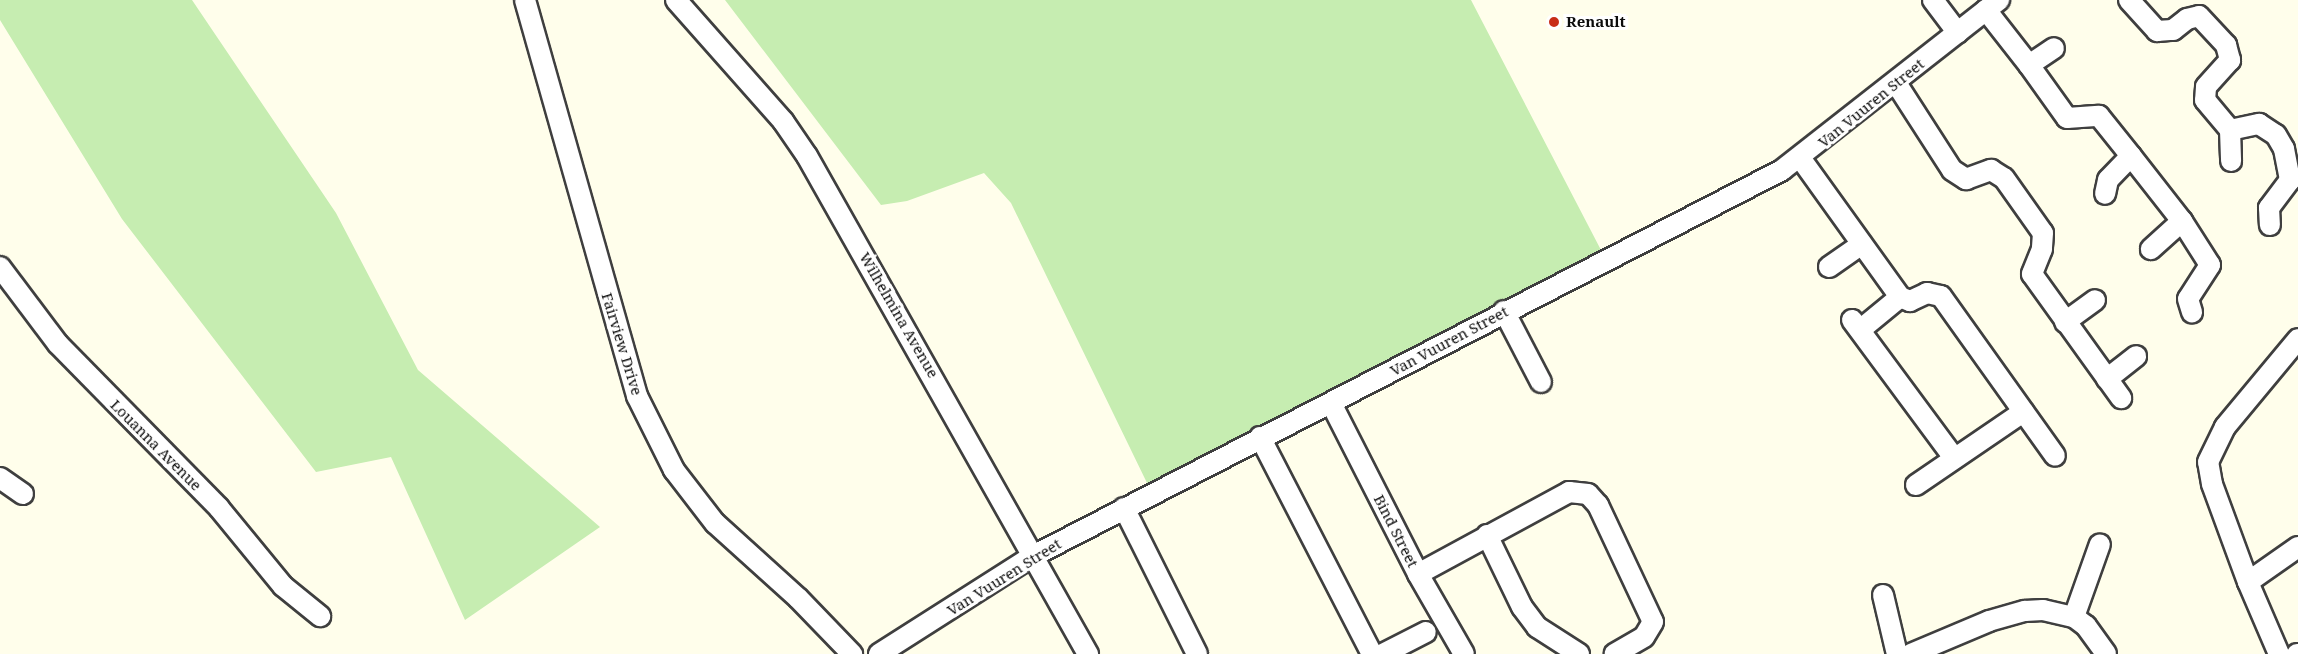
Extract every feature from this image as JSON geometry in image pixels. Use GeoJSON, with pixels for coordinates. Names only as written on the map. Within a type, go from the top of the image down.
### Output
{"type":"FeatureCollection","features":[{"type":"Feature","properties":{"kind":"street","name":"Fairview Drive"},"geometry":{"type":"LineString","coordinates":[[525,0],[637,396],[674,470],[715,523],[798,598],[852,654]]}},
{"type":"Feature","properties":{"kind":"street","name":"Wilhelmina Avenue"},"geometry":{"type":"LineString","coordinates":[[676,0],[783,121],[807,156],[1088,654]]}},
{"type":"Feature","properties":{"kind":"street"},"geometry":{"type":"LineString","coordinates":[[1933,0],[1958,33]]}},
{"type":"Feature","properties":{"kind":"street"},"geometry":{"type":"LineString","coordinates":[[2129,0],[2157,31],[2173,30],[2187,19],[2199,16],[2226,45],[2230,60],[2204,93],[2209,109],[2230,130],[2231,161]]}},
{"type":"Feature","properties":{"kind":"street","name":"Van Vuuren Street"},"geometry":{"type":"LineString","coordinates":[[879,654],[1034,556],[1260,437],[1332,405],[1504,311],[1800,159],[1993,5]]}},
{"type":"Feature","properties":{"kind":"street"},"geometry":{"type":"LineString","coordinates":[[1993,5],[2029,65],[2067,118],[2099,116],[2210,260],[2206,276],[2188,299],[2192,312]]}},
{"type":"Feature","properties":{"kind":"street"},"geometry":{"type":"LineString","coordinates":[[2029,65],[2054,48]]}},
{"type":"Feature","properties":{"kind":"street"},"geometry":{"type":"LineString","coordinates":[[1896,83],[1952,170],[1966,178],[1996,171],[2043,233],[2042,249],[2032,274],[2121,398]]}},
{"type":"Feature","properties":{"kind":"street"},"geometry":{"type":"LineString","coordinates":[[2230,130],[2259,124],[2276,135],[2284,148],[2290,180],[2269,208],[2270,225]]}},
{"type":"Feature","properties":{"kind":"street"},"geometry":{"type":"LineString","coordinates":[[2105,194],[2108,180],[2131,156]]}},
{"type":"Feature","properties":{"kind":"street"},"geometry":{"type":"LineString","coordinates":[[1800,159],[1900,297],[1914,301],[1931,292],[1941,296],[2055,456]]}},
{"type":"Feature","properties":{"kind":"street"},"geometry":{"type":"LineString","coordinates":[[2151,249],[2182,221]]}},
{"type":"Feature","properties":{"kind":"street"},"geometry":{"type":"LineString","coordinates":[[1829,267],[1862,244]]}},
{"type":"Feature","properties":{"kind":"street","name":"Louanna Avenue"},"geometry":{"type":"LineString","coordinates":[[0,267],[58,344],[219,508],[283,586],[320,616]]}},
{"type":"Feature","properties":{"kind":"street"},"geometry":{"type":"LineString","coordinates":[[1900,297],[1856,325],[1954,458]]}},
{"type":"Feature","properties":{"kind":"street"},"geometry":{"type":"LineString","coordinates":[[2065,322],[2095,300]]}},
{"type":"Feature","properties":{"kind":"street"},"geometry":{"type":"LineString","coordinates":[[1504,311],[1541,382]]}},
{"type":"Feature","properties":{"kind":"street"},"geometry":{"type":"LineString","coordinates":[[2279,654],[2248,582],[2212,484],[2208,462],[2225,427],[2298,339]]}},
{"type":"Feature","properties":{"kind":"street"},"geometry":{"type":"LineString","coordinates":[[2107,379],[2136,356]]}},
{"type":"Feature","properties":{"kind":"street","name":"Bind Street"},"geometry":{"type":"LineString","coordinates":[[1332,405],[1418,574],[1464,654]]}},
{"type":"Feature","properties":{"kind":"street"},"geometry":{"type":"LineString","coordinates":[[1916,485],[2023,412]]}},
{"type":"Feature","properties":{"kind":"street"},"geometry":{"type":"LineString","coordinates":[[1260,437],[1372,654]]}},
{"type":"Feature","properties":{"kind":"street"},"geometry":{"type":"LineString","coordinates":[[0,478],[23,495]]}},
{"type":"Feature","properties":{"kind":"street"},"geometry":{"type":"LineString","coordinates":[[1418,574],[1569,492],[1580,491],[1593,499],[1653,622],[1650,632],[1614,654]]}},
{"type":"Feature","properties":{"kind":"street"},"geometry":{"type":"LineString","coordinates":[[1124,508],[1197,654]]}},
{"type":"Feature","properties":{"kind":"street"},"geometry":{"type":"LineString","coordinates":[[1487,535],[1532,621],[1579,654]]}},
{"type":"Feature","properties":{"kind":"street"},"geometry":{"type":"LineString","coordinates":[[2074,617],[2100,544]]}},
{"type":"Feature","properties":{"kind":"street"},"geometry":{"type":"LineString","coordinates":[[2248,582],[2298,547]]}},
{"type":"Feature","properties":{"kind":"street"},"geometry":{"type":"LineString","coordinates":[[1883,596],[1897,654]]}},
{"type":"Feature","properties":{"kind":"street"},"geometry":{"type":"LineString","coordinates":[[1911,654],[1947,637],[2025,611],[2074,617],[2086,626],[2106,654]]}},
{"type":"Feature","properties":{"kind":"street"},"geometry":{"type":"LineString","coordinates":[[1383,654],[1426,632]]}},
{"type":"Feature","properties":{"kind":"green space"},"geometry":{"type":"Polygon","coordinates":[[[0,0],[192,0],[336,213],[418,370],[600,527],[465,620],[391,457],[316,472],[122,219],[0,20],[0,0]]]}},
{"type":"Feature","properties":{"kind":"green space"},"geometry":{"type":"Polygon","coordinates":[[[725,0],[1471,0],[1602,252],[1332,405],[1148,485],[1011,203],[984,173],[907,201],[881,205],[725,0]]]}},
{"type":"Feature","properties":{"kind":"place","name":"Renault"},"geometry":{"type":"Point","coordinates":[1554,22]}}]}
